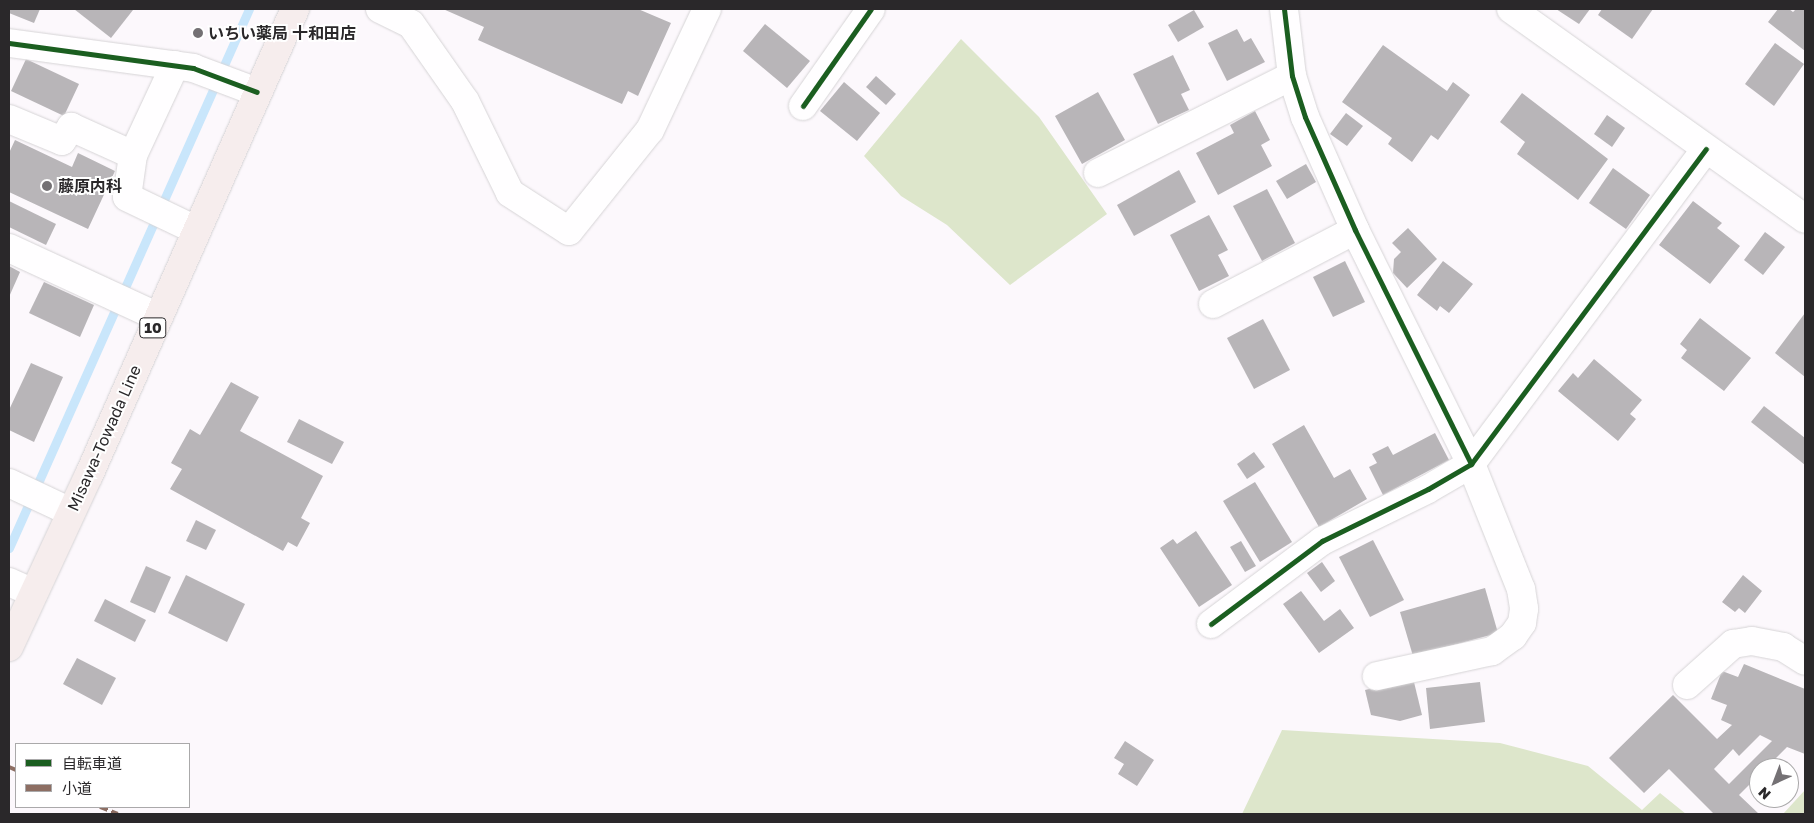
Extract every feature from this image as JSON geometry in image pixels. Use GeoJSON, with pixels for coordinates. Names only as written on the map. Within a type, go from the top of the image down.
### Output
{"type":"FeatureCollection","features":[{"type":"Feature","properties":{"kind":"main road","name":"Misawa-Towada Line"},"geometry":{"type":"LineString","coordinates":[[9,647],[295,9]]}},
{"type":"Feature","properties":{"kind":"street"},"geometry":{"type":"LineString","coordinates":[[380,9],[411,24],[465,101],[510,193],[569,231],[650,130],[707,9]]}},
{"type":"Feature","properties":{"kind":"street"},"geometry":{"type":"LineString","coordinates":[[803,106],[871,9]]}},
{"type":"Feature","properties":{"kind":"street"},"geometry":{"type":"LineString","coordinates":[[1284,9],[1292,76],[1305,117],[1355,230],[1471,464],[1521,589],[1524,609],[1522,623],[1513,636],[1492,651],[1377,676]]}},
{"type":"Feature","properties":{"kind":"street"},"geometry":{"type":"LineString","coordinates":[[1511,9],[1805,219]]}},
{"type":"Feature","properties":{"kind":"street"},"geometry":{"type":"LineString","coordinates":[[9,44],[193,68],[257,92]]}},
{"type":"Feature","properties":{"kind":"street"},"geometry":{"type":"LineString","coordinates":[[175,65],[133,155],[127,197],[196,230]]}},
{"type":"Feature","properties":{"kind":"street"},"geometry":{"type":"LineString","coordinates":[[1098,173],[1292,76]]}},
{"type":"Feature","properties":{"kind":"street"},"geometry":{"type":"LineString","coordinates":[[9,119],[62,141],[71,127],[133,155]]}},
{"type":"Feature","properties":{"kind":"street"},"geometry":{"type":"LineString","coordinates":[[1211,624],[1322,541],[1428,489],[1471,464],[1706,149]]}},
{"type":"Feature","properties":{"kind":"street"},"geometry":{"type":"LineString","coordinates":[[1214,304],[1355,230]]}},
{"type":"Feature","properties":{"kind":"street"},"geometry":{"type":"LineString","coordinates":[[9,248],[158,316]]}},
{"type":"Feature","properties":{"kind":"street"},"geometry":{"type":"LineString","coordinates":[[9,483],[71,512]]}},
{"type":"Feature","properties":{"kind":"street"},"geometry":{"type":"LineString","coordinates":[[9,582],[34,593]]}},
{"type":"Feature","properties":{"kind":"street"},"geometry":{"type":"LineString","coordinates":[[1687,685],[1733,644],[1752,641],[1783,647],[1805,661]]}},
{"type":"Feature","properties":{"kind":"green space"},"geometry":{"type":"Polygon","coordinates":[[[961,39],[1039,117],[1107,214],[1010,285],[947,225],[901,196],[864,156],[961,39]]]}},
{"type":"Feature","properties":{"kind":"green space"},"geometry":{"type":"Polygon","coordinates":[[[1282,730],[1500,743],[1588,766],[1642,810],[1660,793],[1686,814],[1242,814],[1282,730]]]}},
{"type":"Feature","properties":{"kind":"green space"},"geometry":{"type":"Polygon","coordinates":[[[1805,790],[1805,814],[1783,814],[1788,808],[1799,808],[1799,797],[1805,790]]]}},
{"type":"Feature","properties":{"kind":"building"},"geometry":{"type":"Polygon","coordinates":[[[9,9],[40,9],[34,23],[9,13],[9,9]]]}},
{"type":"Feature","properties":{"kind":"building"},"geometry":{"type":"Polygon","coordinates":[[[74,9],[131,9],[133,10],[111,38],[74,9]]]}},
{"type":"Feature","properties":{"kind":"building"},"geometry":{"type":"Polygon","coordinates":[[[443,9],[638,9],[671,23],[638,96],[628,91],[622,104],[478,40],[484,27],[443,9]]]}},
{"type":"Feature","properties":{"kind":"building"},"geometry":{"type":"Polygon","coordinates":[[[1556,9],[1590,9],[1579,24],[1556,9]]]}},
{"type":"Feature","properties":{"kind":"building"},"geometry":{"type":"Polygon","coordinates":[[[1602,9],[1653,9],[1632,39],[1598,15],[1602,9]]]}},
{"type":"Feature","properties":{"kind":"building"},"geometry":{"type":"Polygon","coordinates":[[[1778,9],[1789,9],[1793,12],[1796,9],[1805,9],[1805,51],[1768,22],[1778,9]]]}},
{"type":"Feature","properties":{"kind":"building"},"geometry":{"type":"Polygon","coordinates":[[[1194,10],[1204,27],[1178,42],[1168,25],[1194,10]]]}},
{"type":"Feature","properties":{"kind":"building"},"geometry":{"type":"Polygon","coordinates":[[[765,24],[810,61],[787,88],[743,51],[765,24]]]}},
{"type":"Feature","properties":{"kind":"building"},"geometry":{"type":"Polygon","coordinates":[[[1237,29],[1244,42],[1251,38],[1265,62],[1227,81],[1208,43],[1237,29]]]}},
{"type":"Feature","properties":{"kind":"building"},"geometry":{"type":"Polygon","coordinates":[[[1775,43],[1804,64],[1774,106],[1745,84],[1775,43]]]}},
{"type":"Feature","properties":{"kind":"building"},"geometry":{"type":"Polygon","coordinates":[[[1383,45],[1447,91],[1453,82],[1470,95],[1438,140],[1431,135],[1412,162],[1388,144],[1392,138],[1342,102],[1383,45]]]}},
{"type":"Feature","properties":{"kind":"building"},"geometry":{"type":"Polygon","coordinates":[[[1173,55],[1190,90],[1181,94],[1189,110],[1158,124],[1133,74],[1173,55]]]}},
{"type":"Feature","properties":{"kind":"building"},"geometry":{"type":"Polygon","coordinates":[[[26,59],[79,84],[64,116],[11,91],[26,59]]]}},
{"type":"Feature","properties":{"kind":"building"},"geometry":{"type":"Polygon","coordinates":[[[876,76],[896,94],[886,105],[866,87],[876,76]]]}},
{"type":"Feature","properties":{"kind":"building"},"geometry":{"type":"Polygon","coordinates":[[[844,82],[880,113],[857,141],[820,111],[844,82]]]}},
{"type":"Feature","properties":{"kind":"building"},"geometry":{"type":"Polygon","coordinates":[[[1098,92],[1125,140],[1082,164],[1055,116],[1098,92]]]}},
{"type":"Feature","properties":{"kind":"building"},"geometry":{"type":"Polygon","coordinates":[[[1522,93],[1608,159],[1578,200],[1517,154],[1525,142],[1500,122],[1522,93]]]}},
{"type":"Feature","properties":{"kind":"building"},"geometry":{"type":"Polygon","coordinates":[[[1255,111],[1270,140],[1261,145],[1272,166],[1218,195],[1196,153],[1234,133],[1230,125],[1255,111]]]}},
{"type":"Feature","properties":{"kind":"building"},"geometry":{"type":"Polygon","coordinates":[[[1346,113],[1363,126],[1347,146],[1330,134],[1346,113]]]}},
{"type":"Feature","properties":{"kind":"building"},"geometry":{"type":"Polygon","coordinates":[[[1607,115],[1625,128],[1612,147],[1594,134],[1607,115]]]}},
{"type":"Feature","properties":{"kind":"building"},"geometry":{"type":"Polygon","coordinates":[[[15,140],[72,167],[78,153],[115,171],[88,229],[9,192],[9,153],[15,140]]]}},
{"type":"Feature","properties":{"kind":"building"},"geometry":{"type":"Polygon","coordinates":[[[1306,164],[1316,182],[1287,199],[1276,181],[1306,164]]]}},
{"type":"Feature","properties":{"kind":"building"},"geometry":{"type":"Polygon","coordinates":[[[1613,168],[1650,195],[1626,229],[1589,203],[1613,168]]]}},
{"type":"Feature","properties":{"kind":"building"},"geometry":{"type":"Polygon","coordinates":[[[1179,170],[1196,202],[1134,236],[1117,205],[1179,170]]]}},
{"type":"Feature","properties":{"kind":"building"},"geometry":{"type":"Polygon","coordinates":[[[1267,189],[1295,243],[1262,261],[1233,206],[1267,189]]]}},
{"type":"Feature","properties":{"kind":"building"},"geometry":{"type":"Polygon","coordinates":[[[9,201],[56,224],[46,245],[9,227],[9,201]]]}},
{"type":"Feature","properties":{"kind":"building"},"geometry":{"type":"Polygon","coordinates":[[[1693,201],[1722,223],[1717,228],[1740,246],[1710,284],[1659,245],[1693,201]]]}},
{"type":"Feature","properties":{"kind":"building"},"geometry":{"type":"Polygon","coordinates":[[[1209,215],[1228,250],[1218,255],[1229,276],[1199,291],[1170,235],[1209,215]]]}},
{"type":"Feature","properties":{"kind":"building"},"geometry":{"type":"Polygon","coordinates":[[[1408,228],[1437,259],[1407,288],[1393,273],[1394,259],[1401,252],[1392,243],[1408,228]]]}},
{"type":"Feature","properties":{"kind":"building"},"geometry":{"type":"Polygon","coordinates":[[[1765,232],[1785,247],[1763,275],[1744,260],[1765,232]]]}},
{"type":"Feature","properties":{"kind":"building"},"geometry":{"type":"Polygon","coordinates":[[[1345,261],[1365,302],[1333,317],[1313,277],[1345,261]]]}},
{"type":"Feature","properties":{"kind":"building"},"geometry":{"type":"Polygon","coordinates":[[[1443,261],[1473,284],[1449,313],[1440,306],[1437,311],[1417,295],[1443,261]]]}},
{"type":"Feature","properties":{"kind":"building"},"geometry":{"type":"Polygon","coordinates":[[[9,266],[20,272],[9,297],[9,266]]]}},
{"type":"Feature","properties":{"kind":"building"},"geometry":{"type":"Polygon","coordinates":[[[44,282],[94,305],[80,337],[29,313],[44,282]]]}},
{"type":"Feature","properties":{"kind":"building"},"geometry":{"type":"Polygon","coordinates":[[[1805,313],[1805,377],[1775,353],[1805,313]]]}},
{"type":"Feature","properties":{"kind":"building"},"geometry":{"type":"Polygon","coordinates":[[[1700,318],[1751,358],[1724,391],[1681,358],[1687,350],[1680,344],[1700,318]]]}},
{"type":"Feature","properties":{"kind":"building"},"geometry":{"type":"Polygon","coordinates":[[[1263,319],[1290,370],[1254,389],[1227,338],[1263,319]]]}},
{"type":"Feature","properties":{"kind":"building"},"geometry":{"type":"Polygon","coordinates":[[[1594,359],[1642,400],[1630,414],[1636,419],[1618,441],[1558,391],[1573,373],[1578,378],[1594,359]]]}},
{"type":"Feature","properties":{"kind":"building"},"geometry":{"type":"Polygon","coordinates":[[[31,363],[63,377],[34,442],[9,430],[9,410],[31,363]]]}},
{"type":"Feature","properties":{"kind":"building"},"geometry":{"type":"Polygon","coordinates":[[[231,382],[259,397],[240,431],[323,476],[301,518],[310,523],[297,547],[288,542],[283,551],[170,489],[182,469],[171,463],[190,429],[200,435],[231,382]]]}},
{"type":"Feature","properties":{"kind":"building"},"geometry":{"type":"Polygon","coordinates":[[[1764,406],[1805,438],[1805,465],[1751,422],[1764,406]]]}},
{"type":"Feature","properties":{"kind":"building"},"geometry":{"type":"Polygon","coordinates":[[[299,419],[344,442],[332,464],[287,442],[299,419]]]}},
{"type":"Feature","properties":{"kind":"building"},"geometry":{"type":"Polygon","coordinates":[[[1304,425],[1334,478],[1350,469],[1367,499],[1319,527],[1272,444],[1304,425]]]}},
{"type":"Feature","properties":{"kind":"building"},"geometry":{"type":"Polygon","coordinates":[[[1435,433],[1449,460],[1383,495],[1369,467],[1377,463],[1372,454],[1388,446],[1393,455],[1435,433]]]}},
{"type":"Feature","properties":{"kind":"building"},"geometry":{"type":"Polygon","coordinates":[[[1254,452],[1265,467],[1247,479],[1237,464],[1254,452]]]}},
{"type":"Feature","properties":{"kind":"building"},"geometry":{"type":"Polygon","coordinates":[[[1255,482],[1292,542],[1260,562],[1223,501],[1255,482]]]}},
{"type":"Feature","properties":{"kind":"building"},"geometry":{"type":"Polygon","coordinates":[[[196,520],[216,530],[206,550],[186,541],[196,520]]]}},
{"type":"Feature","properties":{"kind":"building"},"geometry":{"type":"Polygon","coordinates":[[[1196,531],[1232,585],[1199,607],[1160,548],[1173,539],[1177,544],[1196,531]]]}},
{"type":"Feature","properties":{"kind":"building"},"geometry":{"type":"Polygon","coordinates":[[[1373,540],[1404,600],[1370,617],[1339,557],[1373,540]]]}},
{"type":"Feature","properties":{"kind":"building"},"geometry":{"type":"Polygon","coordinates":[[[1241,541],[1256,566],[1245,572],[1230,547],[1241,541]]]}},
{"type":"Feature","properties":{"kind":"building"},"geometry":{"type":"Polygon","coordinates":[[[1322,562],[1335,581],[1321,592],[1307,573],[1322,562]]]}},
{"type":"Feature","properties":{"kind":"building"},"geometry":{"type":"Polygon","coordinates":[[[146,566],[171,577],[155,613],[130,602],[146,566]]]}},
{"type":"Feature","properties":{"kind":"building"},"geometry":{"type":"Polygon","coordinates":[[[186,575],[245,604],[227,642],[168,613],[186,575]]]}},
{"type":"Feature","properties":{"kind":"building"},"geometry":{"type":"Polygon","coordinates":[[[1743,575],[1762,591],[1745,613],[1739,608],[1735,612],[1722,602],[1743,575]]]}},
{"type":"Feature","properties":{"kind":"building"},"geometry":{"type":"Polygon","coordinates":[[[1485,588],[1498,633],[1413,656],[1400,612],[1485,588]]]}},
{"type":"Feature","properties":{"kind":"building"},"geometry":{"type":"Polygon","coordinates":[[[1301,591],[1324,621],[1340,609],[1354,628],[1319,653],[1283,604],[1301,591]]]}},
{"type":"Feature","properties":{"kind":"building"},"geometry":{"type":"Polygon","coordinates":[[[105,599],[146,620],[135,642],[94,621],[105,599]]]}},
{"type":"Feature","properties":{"kind":"building"},"geometry":{"type":"Polygon","coordinates":[[[77,658],[116,678],[102,705],[63,684],[77,658]]]}},
{"type":"Feature","properties":{"kind":"building"},"geometry":{"type":"Polygon","coordinates":[[[1744,664],[1805,689],[1805,754],[1787,747],[1776,758],[1755,758],[1772,741],[1760,735],[1739,756],[1733,749],[1714,769],[1729,784],[1749,764],[1749,785],[1739,795],[1749,804],[1749,808],[1753,808],[1759,814],[1714,814],[1669,769],[1644,793],[1609,758],[1673,695],[1717,739],[1732,725],[1721,720],[1727,705],[1711,699],[1722,671],[1738,677],[1744,664]]]}},
{"type":"Feature","properties":{"kind":"building"},"geometry":{"type":"Polygon","coordinates":[[[1413,678],[1422,715],[1400,721],[1371,715],[1365,690],[1413,678]]]}},
{"type":"Feature","properties":{"kind":"building"},"geometry":{"type":"Polygon","coordinates":[[[1480,682],[1485,722],[1430,729],[1426,688],[1480,682]]]}},
{"type":"Feature","properties":{"kind":"building"},"geometry":{"type":"Polygon","coordinates":[[[1125,741],[1154,760],[1137,786],[1118,774],[1124,764],[1114,758],[1125,741]]]}},
{"type":"Feature","properties":{"kind":"waterway"},"geometry":{"type":"LineString","coordinates":[[9,548],[249,9]]}},
{"type":"Feature","properties":{"kind":"marked path"},"geometry":{"type":"LineString","coordinates":[[9,767],[15,770]]}},
{"type":"Feature","properties":{"kind":"marked path"},"geometry":{"type":"LineString","coordinates":[[103,808],[118,814]]}},
{"type":"Feature","properties":{"kind":"cycle path"},"geometry":{"type":"LineString","coordinates":[[803,106],[871,9]]}},
{"type":"Feature","properties":{"kind":"cycle path"},"geometry":{"type":"LineString","coordinates":[[1284,9],[1292,76],[1305,117],[1355,230],[1471,464]]}},
{"type":"Feature","properties":{"kind":"cycle path"},"geometry":{"type":"LineString","coordinates":[[9,43],[193,68],[257,92]]}},
{"type":"Feature","properties":{"kind":"cycle path"},"geometry":{"type":"LineString","coordinates":[[1211,624],[1322,541],[1428,489],[1471,464],[1706,149]]}},
{"type":"Feature","properties":{"kind":"place","name":"いちい薬局 十和田店"},"geometry":{"type":"Point","coordinates":[198,33]}},
{"type":"Feature","properties":{"kind":"place","name":"藤原内科"},"geometry":{"type":"Point","coordinates":[47,186]}}]}
